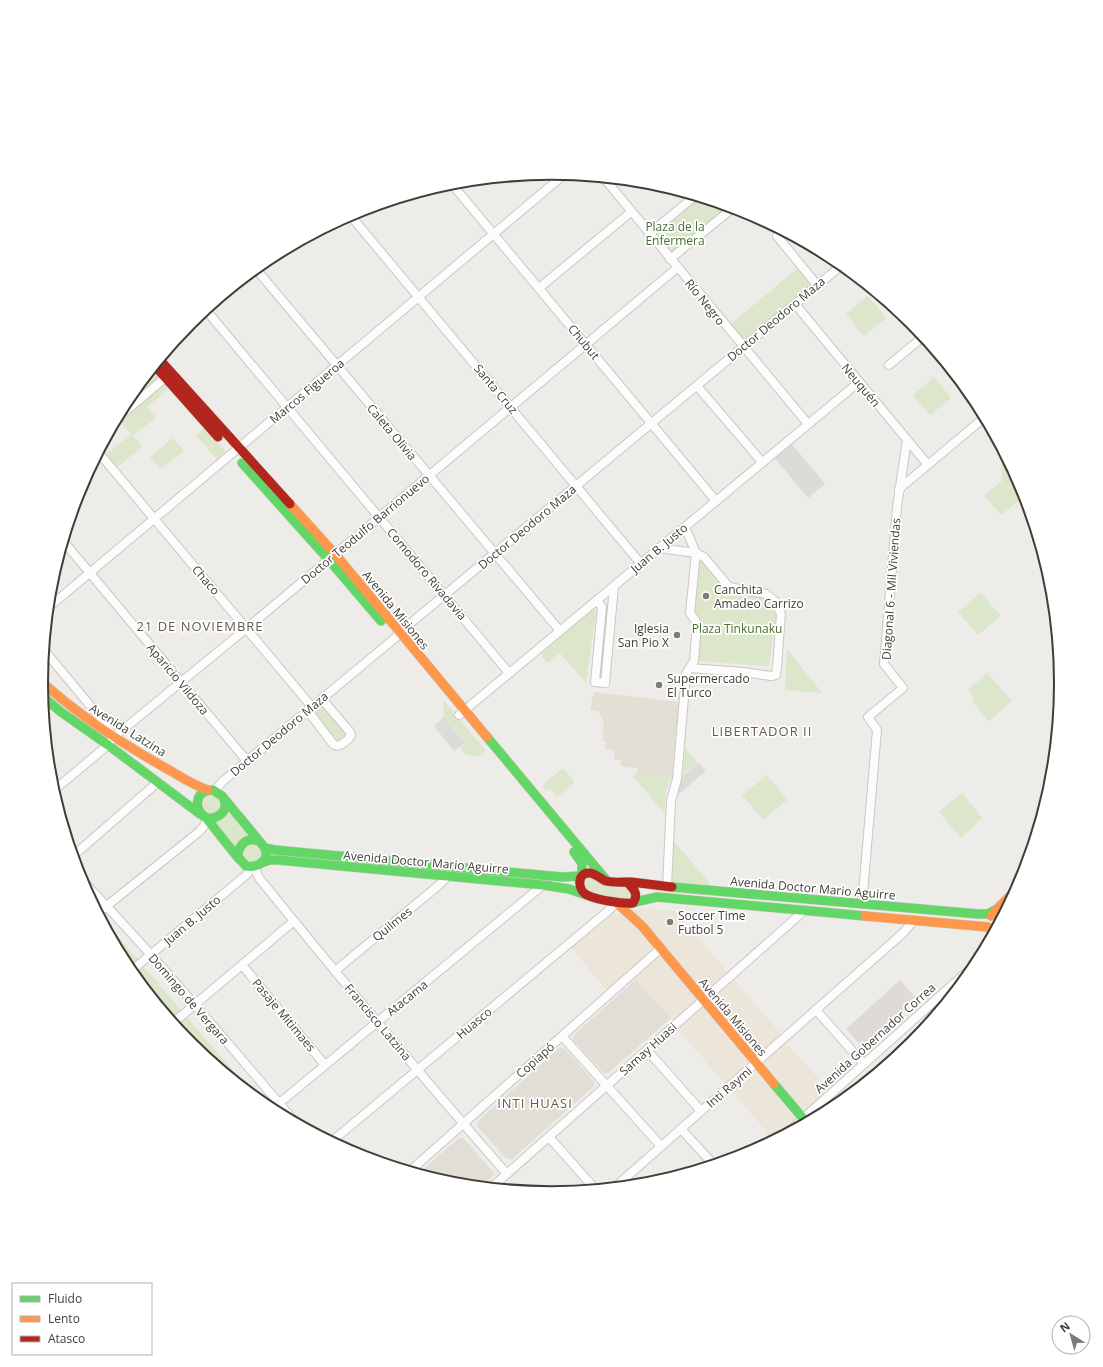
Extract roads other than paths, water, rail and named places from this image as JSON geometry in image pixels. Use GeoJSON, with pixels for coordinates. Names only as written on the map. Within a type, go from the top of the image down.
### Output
{"type":"FeatureCollection","features":[{"type":"Feature","properties":{"kind":"main road","name":"Avenida Misiones"},"geometry":{"type":"LineString","coordinates":[[163,364],[236,450],[332,557],[398,635],[578,858],[583,866],[579,886],[581,891],[586,895]]}},
{"type":"Feature","properties":{"kind":"main road","name":"Avenida Misiones"},"geometry":{"type":"LineString","coordinates":[[158,370],[236,450]]}},
{"type":"Feature","properties":{"kind":"main road","name":"Avenida Latzina"},"geometry":{"type":"LineString","coordinates":[[48,688],[67,705],[114,737],[199,787],[212,790]]}},
{"type":"Feature","properties":{"kind":"main road","name":"Avenida Latzina"},"geometry":{"type":"LineString","coordinates":[[49,702],[205,817],[240,859]]}},
{"type":"Feature","properties":{"kind":"main road","name":"Avenida Misiones"},"geometry":{"type":"LineString","coordinates":[[462,713],[607,881]]}},
{"type":"Feature","properties":{"kind":"main road"},"geometry":{"type":"LineString","coordinates":[[224,799],[225,807],[222,813],[214,818],[205,817],[197,808],[197,801],[200,794],[212,790],[224,799],[262,844],[267,855],[257,865],[244,864],[240,859],[238,852],[242,843],[250,839],[255,839],[262,844]]}},
{"type":"Feature","properties":{"kind":"main road","name":"Avenida Doctor Mario Aguirre"},"geometry":{"type":"LineString","coordinates":[[262,844],[276,850],[375,858],[562,877],[582,876],[587,873],[607,881],[978,914],[988,914],[1003,906]]}},
{"type":"Feature","properties":{"kind":"main road","name":"Avenida Doctor Mario Aguirre"},"geometry":{"type":"LineString","coordinates":[[257,865],[269,860],[278,860],[543,885],[569,889],[626,905],[657,897],[914,920],[984,927],[991,929]]}},
{"type":"Feature","properties":{"kind":"main road","name":"Avenida Misiones"},"geometry":{"type":"LineString","coordinates":[[627,882],[635,890],[635,910],[642,926]]}},
{"type":"Feature","properties":{"kind":"main road"},"geometry":{"type":"LineString","coordinates":[[992,928],[990,920],[997,908],[1006,899]]}},
{"type":"Feature","properties":{"kind":"main road","name":"Avenida Misiones"},"geometry":{"type":"LineString","coordinates":[[617,903],[642,926],[804,1120]]}},
{"type":"Feature","properties":{"kind":"street","name":"Marcos Figueroa"},"geometry":{"type":"LineString","coordinates":[[55,602],[558,180]]}},
{"type":"Feature","properties":{"kind":"street","name":"Río Negro"},"geometry":{"type":"LineString","coordinates":[[608,183],[808,424]]}},
{"type":"Feature","properties":{"kind":"street","name":"Chubut"},"geometry":{"type":"LineString","coordinates":[[456,189],[716,501]]}},
{"type":"Feature","properties":{"kind":"street"},"geometry":{"type":"LineString","coordinates":[[649,234],[690,200]]}},
{"type":"Feature","properties":{"kind":"street"},"geometry":{"type":"LineString","coordinates":[[539,288],[631,212]]}},
{"type":"Feature","properties":{"kind":"street"},"geometry":{"type":"LineString","coordinates":[[670,259],[727,212]]}},
{"type":"Feature","properties":{"kind":"street","name":"Santa Cruz"},"geometry":{"type":"LineString","coordinates":[[354,220],[641,564]]}},
{"type":"Feature","properties":{"kind":"street"},"geometry":{"type":"LineString","coordinates":[[781,236],[817,285]]}},
{"type":"Feature","properties":{"kind":"street","name":"Doctor Teodulfo Barrionuevo"},"geometry":{"type":"LineString","coordinates":[[59,786],[180,681],[247,628],[677,268]]}},
{"type":"Feature","properties":{"kind":"street","name":"Doctor Deodoro Maza"},"geometry":{"type":"LineString","coordinates":[[212,790],[837,269]]}},
{"type":"Feature","properties":{"kind":"street","name":"Caleta Olivia"},"geometry":{"type":"LineString","coordinates":[[260,274],[560,631]]}},
{"type":"Feature","properties":{"kind":"street","name":"Neuquén"},"geometry":{"type":"LineString","coordinates":[[795,304],[928,465]]}},
{"type":"Feature","properties":{"kind":"street","name":"Comodoro Rivadavia"},"geometry":{"type":"LineString","coordinates":[[209,314],[509,673]]}},
{"type":"Feature","properties":{"kind":"street"},"geometry":{"type":"LineString","coordinates":[[889,365],[919,340]]}},
{"type":"Feature","properties":{"kind":"street"},"geometry":{"type":"LineString","coordinates":[[132,406],[165,378]]}},
{"type":"Feature","properties":{"kind":"street","name":"Juan B. Justo"},"geometry":{"type":"LineString","coordinates":[[462,713],[859,382]]}},
{"type":"Feature","properties":{"kind":"street"},"geometry":{"type":"LineString","coordinates":[[697,386],[762,462]]}},
{"type":"Feature","properties":{"kind":"street"},"geometry":{"type":"LineString","coordinates":[[899,490],[981,421]]}},
{"type":"Feature","properties":{"kind":"street","name":"Diagonal 6 - Mil Viviendas"},"geometry":{"type":"LineString","coordinates":[[862,904],[878,730],[868,717],[903,688],[884,664],[899,490],[907,440]]}},
{"type":"Feature","properties":{"kind":"street","name":"Chaco"},"geometry":{"type":"LineString","coordinates":[[102,456],[247,628],[310,709],[334,744],[337,746],[340,745],[350,737],[350,732],[322,699]]}},
{"type":"Feature","properties":{"kind":"street"},"geometry":{"type":"LineString","coordinates":[[667,887],[671,801],[677,779],[686,674],[694,661],[697,623],[690,613],[696,552],[685,527]]}},
{"type":"Feature","properties":{"kind":"street","name":"Aparicio Vildoza"},"geometry":{"type":"LineString","coordinates":[[67,546],[247,761]]}},
{"type":"Feature","properties":{"kind":"street"},"geometry":{"type":"LineString","coordinates":[[659,548],[696,552],[704,556],[729,587],[766,594],[775,601],[781,614],[776,674],[771,676],[690,668]]}},
{"type":"Feature","properties":{"kind":"street"},"geometry":{"type":"LineString","coordinates":[[597,600],[602,607],[595,682],[605,683],[614,586]]}},
{"type":"Feature","properties":{"kind":"street"},"geometry":{"type":"LineString","coordinates":[[49,656],[103,720],[114,737]]}},
{"type":"Feature","properties":{"kind":"street"},"geometry":{"type":"LineString","coordinates":[[78,852],[158,782]]}},
{"type":"Feature","properties":{"kind":"street"},"geometry":{"type":"LineString","coordinates":[[102,910],[200,831],[204,826],[205,817]]}},
{"type":"Feature","properties":{"kind":"street","name":"Juan B. Justo"},"geometry":{"type":"LineString","coordinates":[[136,967],[257,865]]}},
{"type":"Feature","properties":{"kind":"street","name":"Francisco Latzina"},"geometry":{"type":"LineString","coordinates":[[257,865],[257,874],[259,878],[463,1124],[507,1174]]}},
{"type":"Feature","properties":{"kind":"street","name":"Quilmes"},"geometry":{"type":"LineString","coordinates":[[335,971],[440,885],[448,876]]}},
{"type":"Feature","properties":{"kind":"street","name":"Atacama"},"geometry":{"type":"LineString","coordinates":[[277,1105],[543,885]]}},
{"type":"Feature","properties":{"kind":"street","name":"Domingo de Vergara"},"geometry":{"type":"LineString","coordinates":[[93,891],[194,1004],[286,1111]]}},
{"type":"Feature","properties":{"kind":"street","name":"Huasco"},"geometry":{"type":"LineString","coordinates":[[336,1138],[617,903]]}},
{"type":"Feature","properties":{"kind":"street","name":"Samay Huasi"},"geometry":{"type":"LineString","coordinates":[[496,1184],[804,910]]}},
{"type":"Feature","properties":{"kind":"street","name":"Inti Raymi"},"geometry":{"type":"LineString","coordinates":[[620,1182],[903,933],[914,920]]}},
{"type":"Feature","properties":{"kind":"street"},"geometry":{"type":"LineString","coordinates":[[177,1019],[294,921]]}},
{"type":"Feature","properties":{"kind":"street","name":"Copiapó"},"geometry":{"type":"LineString","coordinates":[[414,1168],[660,949]]}},
{"type":"Feature","properties":{"kind":"street","name":"Pasaje Mitimaes"},"geometry":{"type":"LineString","coordinates":[[242,965],[325,1065]]}},
{"type":"Feature","properties":{"kind":"street","name":"Avenida Gobernador Correa"},"geometry":{"type":"LineString","coordinates":[[812,1114],[864,1064],[958,979]]}},
{"type":"Feature","properties":{"kind":"street"},"geometry":{"type":"LineString","coordinates":[[816,1010],[864,1064]]}},
{"type":"Feature","properties":{"kind":"street"},"geometry":{"type":"LineString","coordinates":[[562,1036],[661,1146]]}},
{"type":"Feature","properties":{"kind":"street"},"geometry":{"type":"LineString","coordinates":[[647,1050],[701,1111]]}},
{"type":"Feature","properties":{"kind":"street"},"geometry":{"type":"LineString","coordinates":[[681,1128],[710,1161]]}},
{"type":"Feature","properties":{"kind":"street"},"geometry":{"type":"LineString","coordinates":[[549,1137],[592,1185]]}},
{"type":"Feature","properties":{"kind":"place","name":"Canchita Amadeo Carrizo"},"geometry":{"type":"Point","coordinates":[706,596]}},
{"type":"Feature","properties":{"kind":"place","name":"Iglesia San Pio X"},"geometry":{"type":"Point","coordinates":[677,635]}},
{"type":"Feature","properties":{"kind":"place","name":"Supermercado El Turco"},"geometry":{"type":"Point","coordinates":[659,685]}},
{"type":"Feature","properties":{"kind":"place","name":"Soccer Time Futbol 5"},"geometry":{"type":"Point","coordinates":[670,922]}},
{"type":"Feature","properties":{"kind":"district","name":"21 DE NOVIEMBRE"},"geometry":{"type":"Point","coordinates":[200,626]}},
{"type":"Feature","properties":{"kind":"district","name":"LIBERTADOR II"},"geometry":{"type":"Point","coordinates":[762,731]}},
{"type":"Feature","properties":{"kind":"district","name":"INTI HUASI"},"geometry":{"type":"Point","coordinates":[535,1103]}},
{"type":"Feature","properties":{"kind":"park label","name":"Plaza de la Enfermera"},"geometry":{"type":"Point","coordinates":[675,233]}},
{"type":"Feature","properties":{"kind":"park label","name":"Plaza Tinkunaku"},"geometry":{"type":"Point","coordinates":[737,628]}}]}
